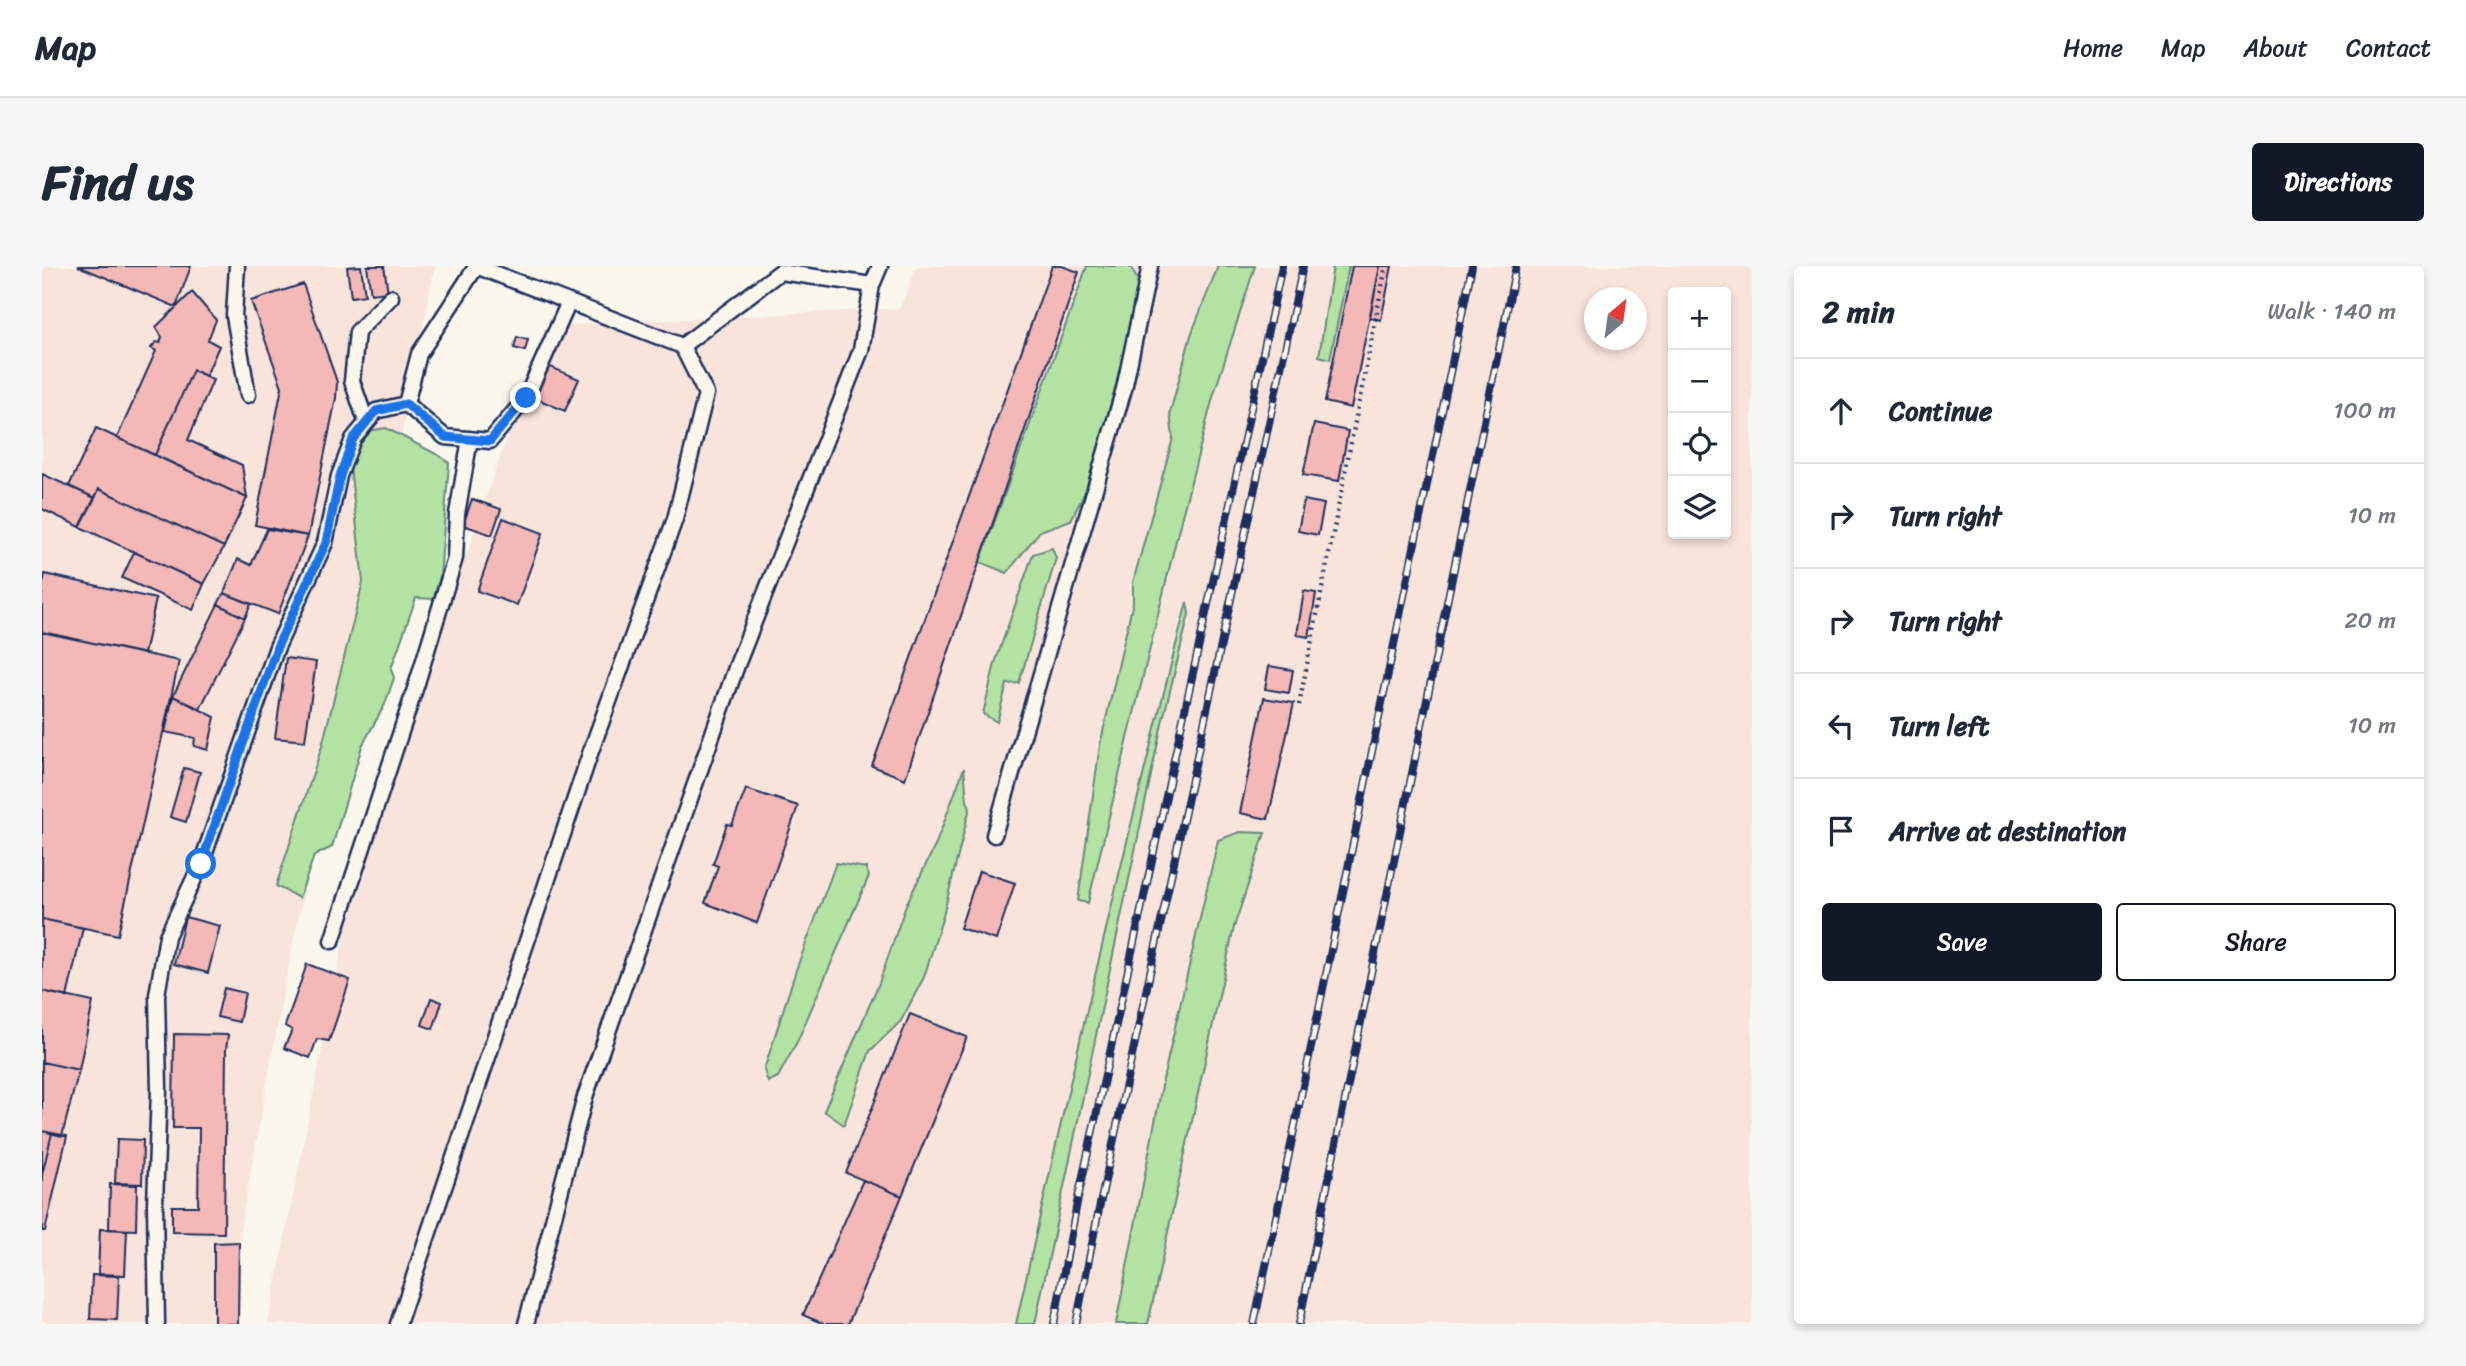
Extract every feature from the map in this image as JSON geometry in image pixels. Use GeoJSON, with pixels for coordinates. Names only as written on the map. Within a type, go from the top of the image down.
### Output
{"type":"FeatureCollection","features":[{"type":"Feature","properties":{"kind":"lane"},"geometry":{"type":"LineString","coordinates":[[237,266],[234,316],[248,395]]}},
{"type":"Feature","properties":{"kind":"lane"},"geometry":{"type":"LineString","coordinates":[[526,1324],[585,1097],[737,665],[860,350],[872,285],[880,266]]}},
{"type":"Feature","properties":{"kind":"lane"},"geometry":{"type":"LineString","coordinates":[[994,835],[1124,389],[1150,266]]}},
{"type":"Feature","properties":{"kind":"lane"},"geometry":{"type":"LineString","coordinates":[[398,1324],[592,747],[675,519],[706,394],[682,345],[476,267],[419,354],[406,404]]}},
{"type":"Feature","properties":{"kind":"lane"},"geometry":{"type":"LineString","coordinates":[[682,345],[779,269],[872,285]]}},
{"type":"Feature","properties":{"kind":"lane"},"geometry":{"type":"LineString","coordinates":[[366,421],[352,381],[357,332],[391,297]]}},
{"type":"Feature","properties":{"kind":"lane"},"geometry":{"type":"LineString","coordinates":[[406,404],[445,437],[490,441],[526,398],[569,302]]}},
{"type":"Feature","properties":{"kind":"lane"},"geometry":{"type":"LineString","coordinates":[[157,1324],[157,995],[167,936],[201,864],[277,647],[326,543],[340,476],[353,439],[376,411],[406,404]]}},
{"type":"Feature","properties":{"kind":"lane"},"geometry":{"type":"LineString","coordinates":[[332,941],[455,558],[457,514],[470,439]]}},
{"type":"Feature","properties":{"kind":"path"},"geometry":{"type":"LineString","coordinates":[[1299,705],[1386,266]]}},
{"type":"Feature","properties":{"kind":"shaded area"},"geometry":{"type":"Polygon","coordinates":[[[42,266],[435,266],[383,527],[289,962],[223,1324],[42,1324],[42,266]]]}},
{"type":"Feature","properties":{"kind":"shaded area"},"geometry":{"type":"Polygon","coordinates":[[[917,266],[1752,266],[1752,1324],[268,1324],[355,880],[545,326],[900,308],[917,266]]]}},
{"type":"Feature","properties":{"kind":"green space"},"geometry":{"type":"Polygon","coordinates":[[[1087,266],[1130,266],[1142,288],[1090,482],[1071,520],[1040,531],[1007,573],[980,562],[1087,266]]]}},
{"type":"Feature","properties":{"kind":"green space"},"geometry":{"type":"Polygon","coordinates":[[[1218,266],[1255,266],[1213,397],[1088,903],[1078,901],[1100,745],[1133,602],[1133,582],[1173,438],[1170,413],[1191,335],[1218,266]]]}},
{"type":"Feature","properties":{"kind":"green space"},"geometry":{"type":"Polygon","coordinates":[[[1333,266],[1349,266],[1330,359],[1319,356],[1333,266]]]}},
{"type":"Feature","properties":{"kind":"green space"},"geometry":{"type":"Polygon","coordinates":[[[386,428],[449,463],[440,577],[434,599],[416,598],[391,669],[394,678],[385,704],[362,746],[332,847],[314,856],[299,898],[276,886],[322,746],[363,582],[350,466],[355,447],[369,431],[386,428]]]}},
{"type":"Feature","properties":{"kind":"green space"},"geometry":{"type":"Polygon","coordinates":[[[1052,548],[1056,558],[1019,683],[1007,684],[997,722],[983,714],[995,663],[1033,554],[1052,548]]]}},
{"type":"Feature","properties":{"kind":"green space"},"geometry":{"type":"Polygon","coordinates":[[[1187,602],[1189,614],[1162,723],[1035,1324],[1016,1324],[1098,962],[1187,602]]]}},
{"type":"Feature","properties":{"kind":"green space"},"geometry":{"type":"Polygon","coordinates":[[[964,768],[970,807],[943,916],[924,977],[901,1021],[870,1051],[844,1125],[824,1111],[879,983],[906,905],[935,846],[964,768]]]}},
{"type":"Feature","properties":{"kind":"green space"},"geometry":{"type":"Polygon","coordinates":[[[1240,832],[1265,833],[1234,927],[1148,1324],[1116,1324],[1164,1075],[1218,840],[1240,832]]]}},
{"type":"Feature","properties":{"kind":"green space"},"geometry":{"type":"Polygon","coordinates":[[[836,863],[866,868],[869,876],[797,1042],[778,1077],[768,1082],[764,1070],[796,970],[836,863]]]}},
{"type":"Feature","properties":{"kind":"building"},"geometry":{"type":"Polygon","coordinates":[[[78,266],[191,266],[176,307],[78,266]]]}},
{"type":"Feature","properties":{"kind":"building"},"geometry":{"type":"Polygon","coordinates":[[[361,266],[365,295],[351,297],[347,267],[361,266]]]}},
{"type":"Feature","properties":{"kind":"building"},"geometry":{"type":"Polygon","coordinates":[[[367,266],[384,266],[388,292],[371,294],[367,266]]]}},
{"type":"Feature","properties":{"kind":"building"},"geometry":{"type":"Polygon","coordinates":[[[1052,266],[1062,266],[1079,272],[905,779],[872,766],[1052,266]]]}},
{"type":"Feature","properties":{"kind":"building"},"geometry":{"type":"Polygon","coordinates":[[[1352,266],[1380,266],[1351,408],[1325,402],[1352,266]]]}},
{"type":"Feature","properties":{"kind":"building"},"geometry":{"type":"Polygon","coordinates":[[[1380,266],[1392,266],[1381,320],[1370,317],[1380,266]]]}},
{"type":"Feature","properties":{"kind":"building"},"geometry":{"type":"Polygon","coordinates":[[[303,284],[337,382],[308,536],[255,525],[282,387],[251,301],[303,284]]]}},
{"type":"Feature","properties":{"kind":"building"},"geometry":{"type":"Polygon","coordinates":[[[192,292],[216,320],[208,340],[219,346],[206,376],[193,370],[155,455],[117,438],[156,351],[151,348],[156,342],[160,343],[162,337],[156,327],[192,292]]]}},
{"type":"Feature","properties":{"kind":"building"},"geometry":{"type":"Polygon","coordinates":[[[517,337],[528,340],[525,351],[514,348],[517,337]]]}},
{"type":"Feature","properties":{"kind":"building"},"geometry":{"type":"Polygon","coordinates":[[[548,366],[579,379],[565,411],[535,398],[548,366]]]}},
{"type":"Feature","properties":{"kind":"building"},"geometry":{"type":"Polygon","coordinates":[[[193,370],[213,380],[188,440],[242,465],[247,498],[155,455],[193,370]]]}},
{"type":"Feature","properties":{"kind":"building"},"geometry":{"type":"Polygon","coordinates":[[[1314,424],[1348,431],[1339,481],[1303,475],[1314,424]]]}},
{"type":"Feature","properties":{"kind":"building"},"geometry":{"type":"Polygon","coordinates":[[[96,428],[247,498],[224,547],[99,489],[95,498],[69,486],[96,428]]]}},
{"type":"Feature","properties":{"kind":"building"},"geometry":{"type":"Polygon","coordinates":[[[42,474],[95,498],[80,527],[42,509],[42,474]]]}},
{"type":"Feature","properties":{"kind":"building"},"geometry":{"type":"Polygon","coordinates":[[[99,489],[224,547],[204,584],[80,527],[99,489]]]}},
{"type":"Feature","properties":{"kind":"building"},"geometry":{"type":"Polygon","coordinates":[[[472,499],[501,509],[492,535],[463,525],[472,499]]]}},
{"type":"Feature","properties":{"kind":"building"},"geometry":{"type":"Polygon","coordinates":[[[1304,500],[1324,504],[1318,535],[1298,531],[1304,500]]]}},
{"type":"Feature","properties":{"kind":"building"},"geometry":{"type":"Polygon","coordinates":[[[503,518],[543,533],[517,605],[477,591],[503,518]]]}},
{"type":"Feature","properties":{"kind":"building"},"geometry":{"type":"Polygon","coordinates":[[[267,529],[308,536],[278,614],[224,593],[238,559],[251,565],[267,529]]]}},
{"type":"Feature","properties":{"kind":"building"},"geometry":{"type":"Polygon","coordinates":[[[134,552],[204,584],[193,610],[122,578],[134,552]]]}},
{"type":"Feature","properties":{"kind":"building"},"geometry":{"type":"Polygon","coordinates":[[[45,574],[156,599],[144,654],[42,632],[42,589],[45,574]]]}},
{"type":"Feature","properties":{"kind":"building"},"geometry":{"type":"Polygon","coordinates":[[[1304,591],[1316,593],[1309,637],[1297,635],[1304,591]]]}},
{"type":"Feature","properties":{"kind":"building"},"geometry":{"type":"Polygon","coordinates":[[[224,593],[251,604],[245,618],[218,604],[224,593]]]}},
{"type":"Feature","properties":{"kind":"building"},"geometry":{"type":"Polygon","coordinates":[[[218,604],[245,618],[200,709],[173,696],[218,604]]]}},
{"type":"Feature","properties":{"kind":"building"},"geometry":{"type":"Polygon","coordinates":[[[42,632],[179,661],[118,935],[42,919],[42,632]]]}},
{"type":"Feature","properties":{"kind":"building"},"geometry":{"type":"Polygon","coordinates":[[[286,658],[316,662],[305,741],[275,738],[286,658]]]}},
{"type":"Feature","properties":{"kind":"building"},"geometry":{"type":"Polygon","coordinates":[[[1269,666],[1293,670],[1289,693],[1265,689],[1269,666]]]}},
{"type":"Feature","properties":{"kind":"building"},"geometry":{"type":"Polygon","coordinates":[[[173,696],[215,717],[208,750],[194,746],[195,738],[165,732],[173,696]]]}},
{"type":"Feature","properties":{"kind":"building"},"geometry":{"type":"Polygon","coordinates":[[[1264,698],[1294,703],[1268,819],[1240,813],[1264,698]]]}},
{"type":"Feature","properties":{"kind":"building"},"geometry":{"type":"Polygon","coordinates":[[[184,768],[200,772],[186,822],[170,817],[184,768]]]}},
{"type":"Feature","properties":{"kind":"building"},"geometry":{"type":"Polygon","coordinates":[[[746,789],[798,806],[757,923],[705,903],[718,866],[713,864],[727,824],[732,825],[746,789]]]}},
{"type":"Feature","properties":{"kind":"building"},"geometry":{"type":"Polygon","coordinates":[[[979,871],[1015,883],[996,940],[960,928],[979,871]]]}},
{"type":"Feature","properties":{"kind":"building"},"geometry":{"type":"Polygon","coordinates":[[[185,917],[220,926],[208,973],[174,964],[185,917]]]}},
{"type":"Feature","properties":{"kind":"building"},"geometry":{"type":"Polygon","coordinates":[[[42,919],[83,928],[67,997],[42,991],[42,919]]]}},
{"type":"Feature","properties":{"kind":"building"},"geometry":{"type":"Polygon","coordinates":[[[307,964],[350,980],[329,1041],[317,1039],[310,1058],[284,1048],[292,1030],[285,1026],[307,964]]]}},
{"type":"Feature","properties":{"kind":"building"},"geometry":{"type":"Polygon","coordinates":[[[224,988],[245,993],[239,1022],[217,1017],[224,988]]]}},
{"type":"Feature","properties":{"kind":"building"},"geometry":{"type":"Polygon","coordinates":[[[42,991],[93,1002],[79,1070],[42,1062],[42,991]]]}},
{"type":"Feature","properties":{"kind":"building"},"geometry":{"type":"Polygon","coordinates":[[[431,998],[442,1002],[433,1029],[422,1025],[431,998]]]}},
{"type":"Feature","properties":{"kind":"building"},"geometry":{"type":"Polygon","coordinates":[[[910,1014],[967,1037],[902,1196],[846,1173],[910,1014]]]}},
{"type":"Feature","properties":{"kind":"building"},"geometry":{"type":"Polygon","coordinates":[[[174,1034],[228,1035],[224,1233],[172,1232],[172,1206],[198,1206],[199,1128],[173,1128],[174,1034]]]}},
{"type":"Feature","properties":{"kind":"building"},"geometry":{"type":"Polygon","coordinates":[[[42,1062],[79,1070],[62,1136],[42,1131],[42,1062]]]}},
{"type":"Feature","properties":{"kind":"building"},"geometry":{"type":"Polygon","coordinates":[[[42,1131],[52,1133],[42,1175],[42,1131]]]}},
{"type":"Feature","properties":{"kind":"building"},"geometry":{"type":"Polygon","coordinates":[[[52,1133],[67,1136],[45,1231],[42,1231],[42,1175],[52,1133]]]}},
{"type":"Feature","properties":{"kind":"building"},"geometry":{"type":"Polygon","coordinates":[[[117,1139],[143,1140],[142,1184],[115,1183],[117,1139]]]}},
{"type":"Feature","properties":{"kind":"building"},"geometry":{"type":"Polygon","coordinates":[[[863,1180],[902,1196],[848,1324],[824,1324],[803,1315],[863,1180]]]}},
{"type":"Feature","properties":{"kind":"building"},"geometry":{"type":"Polygon","coordinates":[[[110,1184],[137,1185],[136,1230],[109,1229],[110,1184]]]}},
{"type":"Feature","properties":{"kind":"building"},"geometry":{"type":"Polygon","coordinates":[[[100,1229],[127,1230],[125,1275],[98,1274],[100,1229]]]}},
{"type":"Feature","properties":{"kind":"building"},"geometry":{"type":"Polygon","coordinates":[[[239,1242],[238,1324],[214,1324],[214,1243],[239,1242]]]}},
{"type":"Feature","properties":{"kind":"building"},"geometry":{"type":"Polygon","coordinates":[[[92,1275],[119,1276],[117,1320],[90,1319],[92,1275]]]}},
{"type":"Feature","properties":{"kind":"railway"},"geometry":{"type":"LineString","coordinates":[[1054,1324],[1077,1203],[1282,266]]}},
{"type":"Feature","properties":{"kind":"railway"},"geometry":{"type":"LineString","coordinates":[[1076,1324],[1303,266]]}},
{"type":"Feature","properties":{"kind":"railway"},"geometry":{"type":"LineString","coordinates":[[1254,1324],[1472,266]]}},
{"type":"Feature","properties":{"kind":"railway"},"geometry":{"type":"LineString","coordinates":[[1299,1324],[1516,266]]}},
{"type":"Feature","properties":{"kind":"route"},"geometry":{"type":"LineString","coordinates":[[201,864],[277,647],[326,543],[340,476],[353,439],[376,411],[406,404],[445,437],[490,441],[526,398]]}}]}
